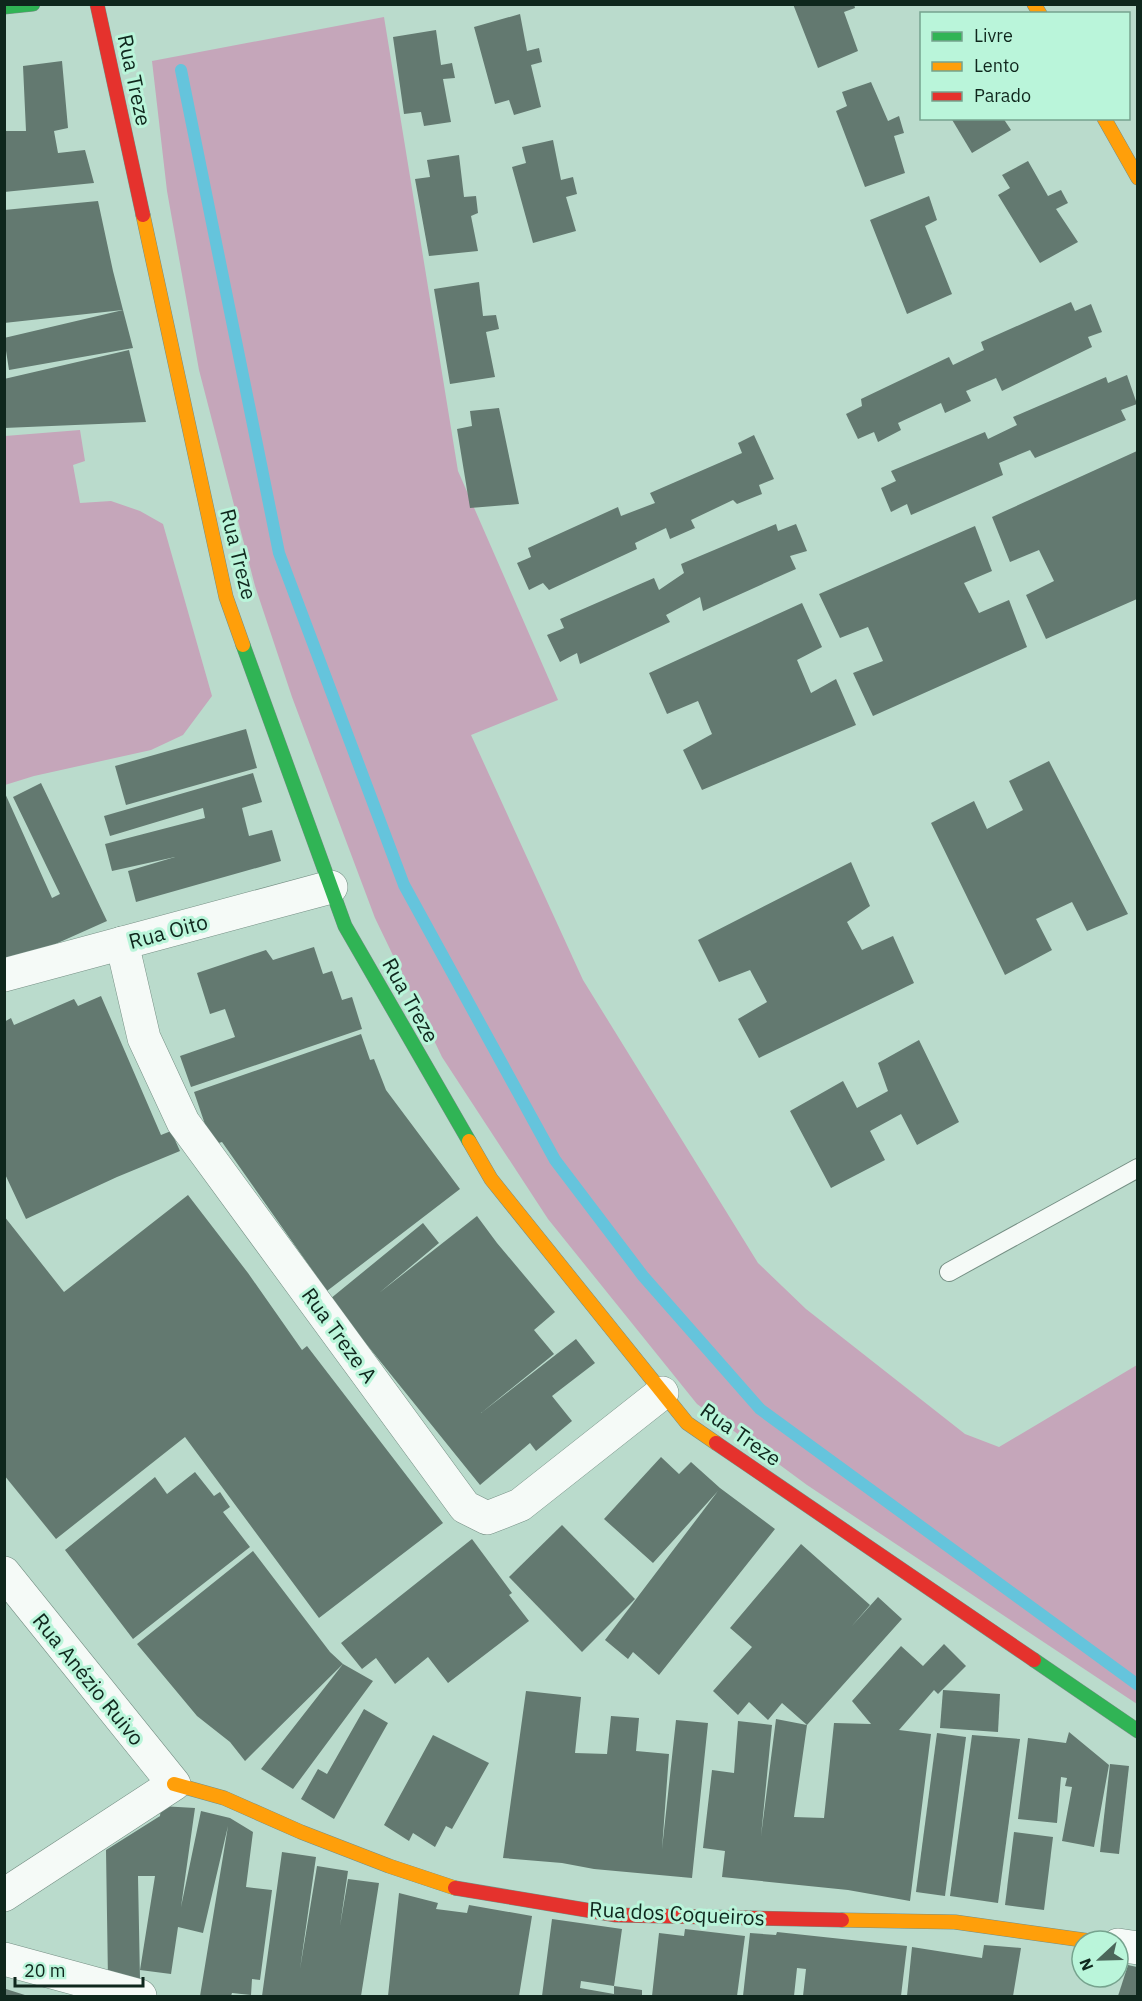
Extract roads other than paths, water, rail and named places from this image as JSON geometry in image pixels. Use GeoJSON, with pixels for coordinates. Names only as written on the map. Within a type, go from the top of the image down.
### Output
{"type":"FeatureCollection","features":[{"type":"Feature","properties":{"kind":"street"},"geometry":{"type":"LineString","coordinates":[[4,7],[33,4]]}},
{"type":"Feature","properties":{"kind":"street","name":"Rua Treze"},"geometry":{"type":"LineString","coordinates":[[97,4],[226,597],[345,926],[492,1179],[687,1423],[1137,1731]]}},
{"type":"Feature","properties":{"kind":"street"},"geometry":{"type":"LineString","coordinates":[[1105,120],[1137,178]]}},
{"type":"Feature","properties":{"kind":"street","name":"Rua Oito"},"geometry":{"type":"LineString","coordinates":[[4,975],[331,887]]}},
{"type":"Feature","properties":{"kind":"street","name":"Rua Treze A"},"geometry":{"type":"LineString","coordinates":[[122,943],[144,1038],[183,1122],[465,1507],[487,1518],[520,1505],[663,1393]]}},
{"type":"Feature","properties":{"kind":"street","name":"Rua Anézio Ruivo"},"geometry":{"type":"LineString","coordinates":[[4,1573],[174,1784]]}},
{"type":"Feature","properties":{"kind":"street"},"geometry":{"type":"LineString","coordinates":[[4,1895],[174,1784]]}},
{"type":"Feature","properties":{"kind":"street","name":"Rua dos Coqueiros"},"geometry":{"type":"LineString","coordinates":[[174,1784],[224,1798],[301,1832],[454,1888],[616,1914],[955,1922],[1070,1938]]}},
{"type":"Feature","properties":{"kind":"street"},"geometry":{"type":"LineString","coordinates":[[4,1959],[140,1996]]}},
{"type":"Feature","properties":{"kind":"lane"},"geometry":{"type":"LineString","coordinates":[[949,1272],[1137,1167]]}},
{"type":"Feature","properties":{"kind":"waterway"},"geometry":{"type":"LineString","coordinates":[[181,70],[279,553],[404,885],[555,1160],[643,1276],[760,1409],[1138,1685]]}}]}
